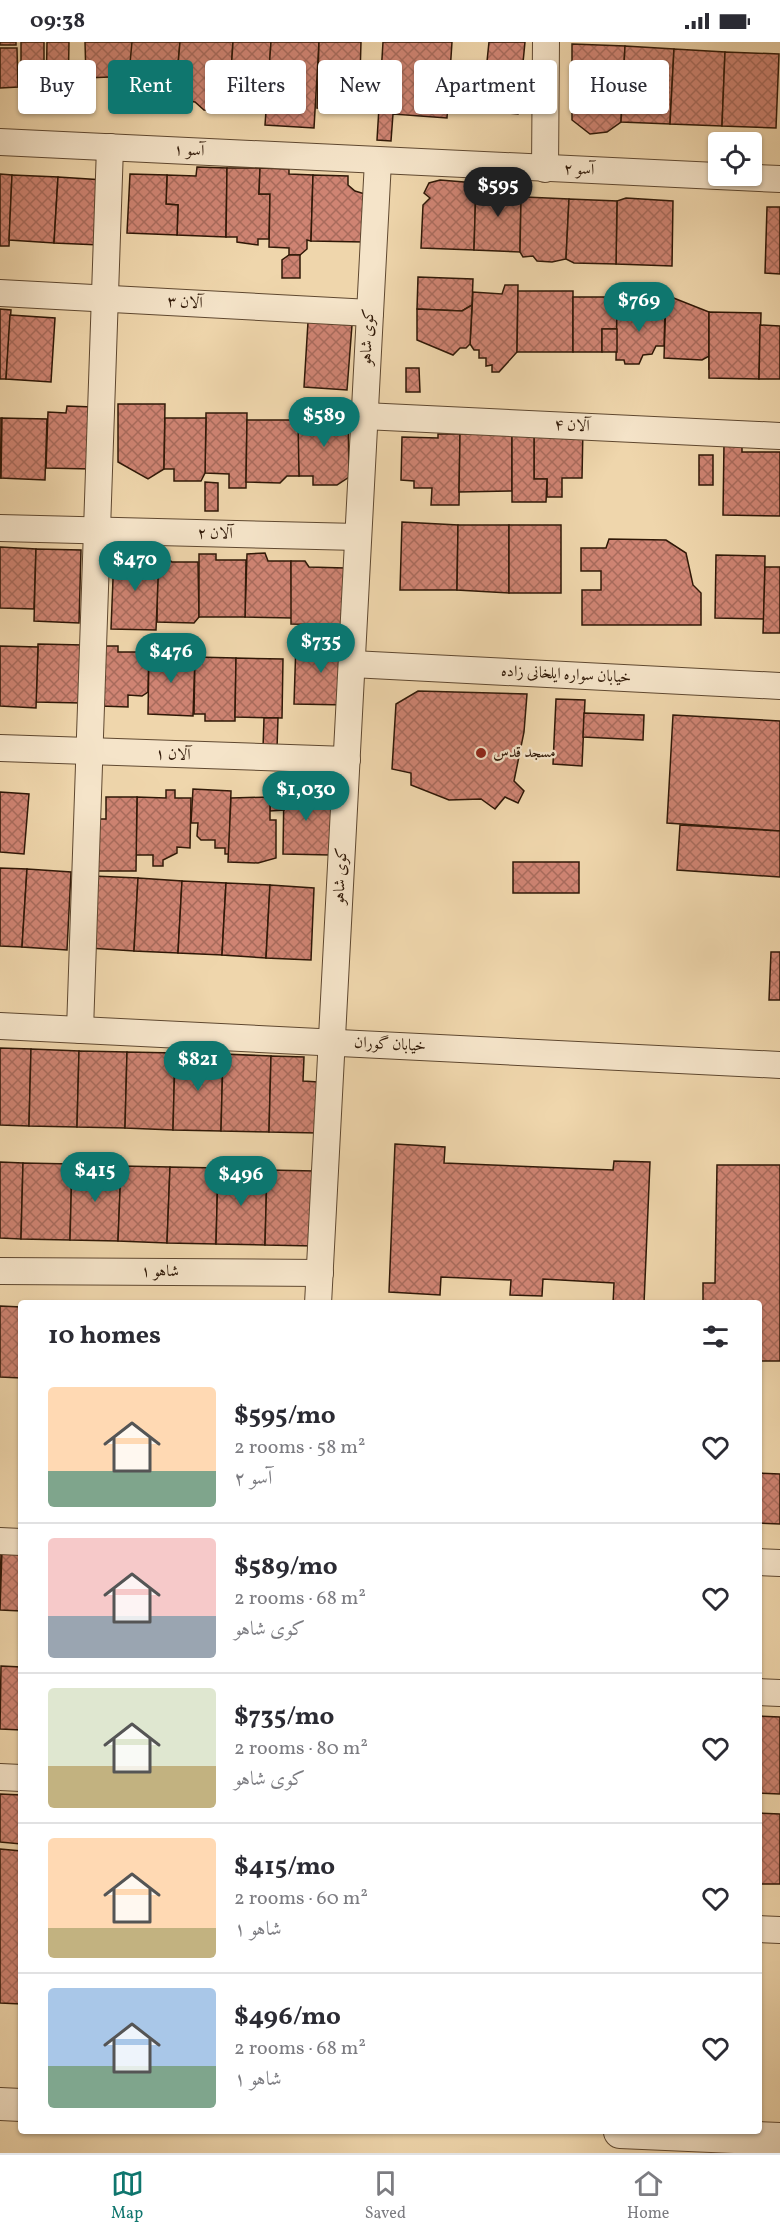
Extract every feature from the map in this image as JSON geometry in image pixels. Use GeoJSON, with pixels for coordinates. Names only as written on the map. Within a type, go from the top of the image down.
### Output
{"type":"FeatureCollection","features":[{"type":"Feature","properties":{"kind":"street"},"geometry":{"type":"LineString","coordinates":[[545,169],[546,42]]}},
{"type":"Feature","properties":{"kind":"street","name":"آسو ۱"},"geometry":{"type":"LineString","coordinates":[[0,142],[378,161]]}},
{"type":"Feature","properties":{"kind":"street"},"geometry":{"type":"LineString","coordinates":[[80,1030],[110,147]]}},
{"type":"Feature","properties":{"kind":"street","name":"آسو ۲"},"geometry":{"type":"LineString","coordinates":[[378,161],[780,179]]}},
{"type":"Feature","properties":{"kind":"street","name":"کوی شاهو"},"geometry":{"type":"LineString","coordinates":[[318,1300],[378,161]]}},
{"type":"Feature","properties":{"kind":"street","name":"آلان ۳"},"geometry":{"type":"LineString","coordinates":[[0,293],[370,313]]}},
{"type":"Feature","properties":{"kind":"street","name":"آلان ۴"},"geometry":{"type":"LineString","coordinates":[[364,417],[780,436]]}},
{"type":"Feature","properties":{"kind":"street","name":"آلان ۲"},"geometry":{"type":"LineString","coordinates":[[0,528],[358,537]]}},
{"type":"Feature","properties":{"kind":"street","name":"خیابان سواره ایلخانی زاده"},"geometry":{"type":"LineString","coordinates":[[352,664],[780,686]]}},
{"type":"Feature","properties":{"kind":"street","name":"آلان ۱"},"geometry":{"type":"LineString","coordinates":[[0,748],[347,760]]}},
{"type":"Feature","properties":{"kind":"street","name":"خیابان گوران"},"geometry":{"type":"LineString","coordinates":[[0,1026],[780,1065]]}},
{"type":"Feature","properties":{"kind":"street","name":"شاهو ۱"},"geometry":{"type":"LineString","coordinates":[[0,1271],[320,1273]]}},
{"type":"Feature","properties":{"kind":"street"},"geometry":{"type":"LineString","coordinates":[[0,1541],[18,1542]]}},
{"type":"Feature","properties":{"kind":"street"},"geometry":{"type":"LineString","coordinates":[[762,1562],[780,1563]]}},
{"type":"Feature","properties":{"kind":"street"},"geometry":{"type":"LineString","coordinates":[[762,1692],[780,1693]]}},
{"type":"Feature","properties":{"kind":"street"},"geometry":{"type":"LineString","coordinates":[[0,1777],[18,1778]]}},
{"type":"Feature","properties":{"kind":"street"},"geometry":{"type":"LineString","coordinates":[[762,1929],[780,1930]]}},
{"type":"Feature","properties":{"kind":"street"},"geometry":{"type":"LineString","coordinates":[[0,2104],[18,2105]]}},
{"type":"Feature","properties":{"kind":"street"},"geometry":{"type":"LineString","coordinates":[[666,2134],[780,2139]]}},
{"type":"Feature","properties":{"kind":"building"},"geometry":{"type":"Polygon","coordinates":[[[0,42],[16,42],[16,45],[0,45],[0,42]]]}},
{"type":"Feature","properties":{"kind":"building"},"geometry":{"type":"Polygon","coordinates":[[[21,42],[44,42],[44,60],[21,60],[21,42]]]}},
{"type":"Feature","properties":{"kind":"building"},"geometry":{"type":"Polygon","coordinates":[[[47,42],[69,42],[69,60],[47,60],[47,42]]]}},
{"type":"Feature","properties":{"kind":"building"},"geometry":{"type":"Polygon","coordinates":[[[85,42],[133,42],[134,60],[108,60],[108,77],[96,78],[96,60],[86,60],[85,42]]]}},
{"type":"Feature","properties":{"kind":"building"},"geometry":{"type":"Polygon","coordinates":[[[132,42],[180,42],[178,60],[130,60],[132,42]]]}},
{"type":"Feature","properties":{"kind":"building"},"geometry":{"type":"Polygon","coordinates":[[[180,42],[233,42],[232,60],[205,60],[205,110],[193,102],[193,60],[178,60],[180,42]]]}},
{"type":"Feature","properties":{"kind":"building"},"geometry":{"type":"Polygon","coordinates":[[[233,42],[271,42],[270,60],[232,60],[233,42]]]}},
{"type":"Feature","properties":{"kind":"building"},"geometry":{"type":"Polygon","coordinates":[[[271,42],[319,42],[314,128],[265,125],[266,114],[306,114],[306,60],[270,60],[271,42]]]}},
{"type":"Feature","properties":{"kind":"building"},"geometry":{"type":"Polygon","coordinates":[[[319,42],[361,42],[360,60],[318,60],[319,42]]]}},
{"type":"Feature","properties":{"kind":"building"},"geometry":{"type":"Polygon","coordinates":[[[383,42],[452,42],[451,60],[414,60],[414,114],[447,114],[447,118],[393,114],[402,114],[402,60],[382,60],[383,42]]]}},
{"type":"Feature","properties":{"kind":"building"},"geometry":{"type":"Polygon","coordinates":[[[489,42],[525,42],[523,60],[487,60],[489,42]]]}},
{"type":"Feature","properties":{"kind":"building"},"geometry":{"type":"Polygon","coordinates":[[[572,44],[625,46],[624,60],[572,60],[572,44]]]}},
{"type":"Feature","properties":{"kind":"building"},"geometry":{"type":"Polygon","coordinates":[[[625,46],[674,49],[670,124],[621,122],[621,114],[669,114],[669,60],[624,60],[625,46]]]}},
{"type":"Feature","properties":{"kind":"building"},"geometry":{"type":"Polygon","coordinates":[[[0,48],[17,48],[18,87],[0,88],[0,48]]]}},
{"type":"Feature","properties":{"kind":"building"},"geometry":{"type":"Polygon","coordinates":[[[674,49],[725,52],[722,126],[670,124],[674,49]]]}},
{"type":"Feature","properties":{"kind":"building"},"geometry":{"type":"Polygon","coordinates":[[[725,52],[779,54],[776,128],[722,126],[725,52]]]}},
{"type":"Feature","properties":{"kind":"building"},"geometry":{"type":"Polygon","coordinates":[[[379,114],[393,114],[391,141],[377,140],[379,114]]]}},
{"type":"Feature","properties":{"kind":"building"},"geometry":{"type":"Polygon","coordinates":[[[572,114],[621,114],[621,122],[607,132],[590,134],[572,120],[572,114]]]}},
{"type":"Feature","properties":{"kind":"building"},"geometry":{"type":"Polygon","coordinates":[[[197,167],[227,168],[226,237],[177,235],[178,205],[166,204],[167,175],[196,176],[197,167]]]}},
{"type":"Feature","properties":{"kind":"building"},"geometry":{"type":"Polygon","coordinates":[[[227,168],[260,168],[259,194],[270,194],[269,239],[258,239],[258,245],[237,242],[237,237],[226,237],[227,168]]]}},
{"type":"Feature","properties":{"kind":"building"},"geometry":{"type":"Polygon","coordinates":[[[260,168],[289,169],[289,174],[313,175],[311,241],[307,240],[307,249],[300,255],[289,255],[289,248],[269,247],[270,194],[259,194],[260,168]]]}},
{"type":"Feature","properties":{"kind":"building"},"geometry":{"type":"Polygon","coordinates":[[[0,174],[12,175],[9,246],[0,246],[0,174]]]}},
{"type":"Feature","properties":{"kind":"building"},"geometry":{"type":"Polygon","coordinates":[[[130,174],[167,175],[166,204],[178,205],[177,235],[127,233],[130,174]]]}},
{"type":"Feature","properties":{"kind":"building"},"geometry":{"type":"Polygon","coordinates":[[[12,175],[58,177],[54,243],[9,240],[12,175]]]}},
{"type":"Feature","properties":{"kind":"building"},"geometry":{"type":"Polygon","coordinates":[[[313,175],[348,176],[348,185],[355,191],[365,194],[364,242],[311,241],[313,175]]]}},
{"type":"Feature","properties":{"kind":"building"},"geometry":{"type":"Polygon","coordinates":[[[58,177],[104,180],[100,245],[54,243],[58,177]]]}},
{"type":"Feature","properties":{"kind":"building"},"geometry":{"type":"Polygon","coordinates":[[[440,180],[476,183],[474,250],[421,248],[423,205],[430,198],[424,193],[429,183],[440,180]]]}},
{"type":"Feature","properties":{"kind":"building"},"geometry":{"type":"Polygon","coordinates":[[[476,183],[509,183],[521,191],[520,252],[474,250],[476,183]]]}},
{"type":"Feature","properties":{"kind":"building"},"geometry":{"type":"Polygon","coordinates":[[[525,197],[569,199],[566,259],[552,262],[537,261],[533,256],[523,257],[520,252],[521,200],[525,197]]]}},
{"type":"Feature","properties":{"kind":"building"},"geometry":{"type":"Polygon","coordinates":[[[626,198],[673,201],[672,266],[616,264],[617,201],[626,198]]]}},
{"type":"Feature","properties":{"kind":"building"},"geometry":{"type":"Polygon","coordinates":[[[569,199],[617,201],[616,264],[574,263],[566,259],[569,199]]]}},
{"type":"Feature","properties":{"kind":"building"},"geometry":{"type":"Polygon","coordinates":[[[767,207],[780,207],[780,274],[765,273],[767,207]]]}},
{"type":"Feature","properties":{"kind":"building"},"geometry":{"type":"Polygon","coordinates":[[[289,255],[300,255],[300,278],[282,278],[282,260],[289,255]]]}},
{"type":"Feature","properties":{"kind":"building"},"geometry":{"type":"Polygon","coordinates":[[[418,277],[473,279],[472,305],[462,311],[417,309],[418,277]]]}},
{"type":"Feature","properties":{"kind":"building"},"geometry":{"type":"Polygon","coordinates":[[[505,285],[518,285],[517,352],[499,372],[492,372],[492,365],[486,366],[486,358],[479,358],[479,350],[474,350],[470,344],[473,292],[502,294],[505,285]]]}},
{"type":"Feature","properties":{"kind":"building"},"geometry":{"type":"Polygon","coordinates":[[[518,291],[573,291],[573,352],[517,352],[518,291]]]}},
{"type":"Feature","properties":{"kind":"building"},"geometry":{"type":"Polygon","coordinates":[[[666,295],[709,312],[709,356],[702,360],[664,358],[666,295]]]}},
{"type":"Feature","properties":{"kind":"building"},"geometry":{"type":"Polygon","coordinates":[[[573,297],[617,297],[617,329],[602,329],[602,352],[573,352],[573,297]]]}},
{"type":"Feature","properties":{"kind":"building"},"geometry":{"type":"Polygon","coordinates":[[[472,305],[470,344],[466,348],[460,348],[453,355],[417,340],[417,309],[462,311],[472,305]]]}},
{"type":"Feature","properties":{"kind":"building"},"geometry":{"type":"Polygon","coordinates":[[[617,307],[665,309],[664,346],[656,346],[652,354],[643,355],[639,364],[625,364],[624,360],[616,360],[617,307]]]}},
{"type":"Feature","properties":{"kind":"building"},"geometry":{"type":"Polygon","coordinates":[[[0,309],[11,310],[6,379],[0,379],[0,309]]]}},
{"type":"Feature","properties":{"kind":"building"},"geometry":{"type":"Polygon","coordinates":[[[709,312],[761,313],[759,379],[709,378],[709,312]]]}},
{"type":"Feature","properties":{"kind":"building"},"geometry":{"type":"Polygon","coordinates":[[[10,315],[55,318],[51,382],[6,379],[10,315]]]}},
{"type":"Feature","properties":{"kind":"building"},"geometry":{"type":"Polygon","coordinates":[[[308,322],[352,325],[347,390],[304,387],[308,322]]]}},
{"type":"Feature","properties":{"kind":"building"},"geometry":{"type":"Polygon","coordinates":[[[760,325],[780,326],[780,379],[759,379],[760,325]]]}},
{"type":"Feature","properties":{"kind":"building"},"geometry":{"type":"Polygon","coordinates":[[[602,329],[617,329],[617,352],[602,352],[602,329]]]}},
{"type":"Feature","properties":{"kind":"building"},"geometry":{"type":"Polygon","coordinates":[[[406,368],[419,368],[420,392],[406,392],[406,368]]]}},
{"type":"Feature","properties":{"kind":"building"},"geometry":{"type":"Polygon","coordinates":[[[118,404],[165,404],[164,469],[148,479],[118,462],[118,404]]]}},
{"type":"Feature","properties":{"kind":"building"},"geometry":{"type":"Polygon","coordinates":[[[67,406],[93,407],[91,469],[46,468],[48,412],[66,413],[67,406]]]}},
{"type":"Feature","properties":{"kind":"building"},"geometry":{"type":"Polygon","coordinates":[[[206,413],[247,413],[246,488],[229,488],[229,474],[205,473],[206,413]]]}},
{"type":"Feature","properties":{"kind":"building"},"geometry":{"type":"Polygon","coordinates":[[[348,414],[349,477],[337,485],[313,485],[313,476],[299,476],[296,415],[348,414]]]}},
{"type":"Feature","properties":{"kind":"building"},"geometry":{"type":"Polygon","coordinates":[[[0,418],[2,418],[1,478],[0,478],[0,418]]]}},
{"type":"Feature","properties":{"kind":"building"},"geometry":{"type":"Polygon","coordinates":[[[2,418],[47,419],[45,480],[1,478],[2,418]]]}},
{"type":"Feature","properties":{"kind":"building"},"geometry":{"type":"Polygon","coordinates":[[[165,418],[206,418],[205,473],[201,481],[174,481],[174,469],[164,469],[165,418]]]}},
{"type":"Feature","properties":{"kind":"building"},"geometry":{"type":"Polygon","coordinates":[[[247,420],[298,420],[299,476],[287,476],[280,483],[246,482],[247,420]]]}},
{"type":"Feature","properties":{"kind":"building"},"geometry":{"type":"Polygon","coordinates":[[[583,427],[582,478],[562,478],[562,497],[547,497],[547,479],[534,479],[534,434],[583,427]]]}},
{"type":"Feature","properties":{"kind":"building"},"geometry":{"type":"Polygon","coordinates":[[[438,434],[460,434],[459,505],[431,505],[432,488],[414,488],[414,481],[401,480],[402,437],[438,438],[438,434]]]}},
{"type":"Feature","properties":{"kind":"building"},"geometry":{"type":"Polygon","coordinates":[[[460,434],[512,434],[512,491],[459,492],[460,434]]]}},
{"type":"Feature","properties":{"kind":"building"},"geometry":{"type":"Polygon","coordinates":[[[512,434],[534,434],[534,479],[547,479],[546,502],[512,502],[512,434]]]}},
{"type":"Feature","properties":{"kind":"building"},"geometry":{"type":"Polygon","coordinates":[[[724,443],[742,444],[742,452],[780,452],[780,516],[723,515],[724,443]]]}},
{"type":"Feature","properties":{"kind":"building"},"geometry":{"type":"Polygon","coordinates":[[[699,455],[713,455],[713,485],[699,485],[699,455]]]}},
{"type":"Feature","properties":{"kind":"building"},"geometry":{"type":"Polygon","coordinates":[[[205,482],[218,483],[218,511],[205,511],[205,482]]]}},
{"type":"Feature","properties":{"kind":"building"},"geometry":{"type":"Polygon","coordinates":[[[402,522],[458,525],[457,590],[400,590],[402,522]]]}},
{"type":"Feature","properties":{"kind":"building"},"geometry":{"type":"Polygon","coordinates":[[[458,525],[509,525],[509,593],[457,590],[458,525]]]}},
{"type":"Feature","properties":{"kind":"building"},"geometry":{"type":"Polygon","coordinates":[[[509,525],[561,525],[561,593],[509,593],[509,525]]]}},
{"type":"Feature","properties":{"kind":"building"},"geometry":{"type":"Polygon","coordinates":[[[609,539],[666,540],[686,553],[693,585],[701,593],[701,625],[582,625],[582,590],[601,590],[601,571],[581,571],[581,548],[606,548],[609,539]]]}},
{"type":"Feature","properties":{"kind":"building"},"geometry":{"type":"Polygon","coordinates":[[[0,547],[36,549],[34,609],[0,608],[0,547]]]}},
{"type":"Feature","properties":{"kind":"building"},"geometry":{"type":"Polygon","coordinates":[[[36,549],[81,550],[79,623],[34,621],[36,549]]]}},
{"type":"Feature","properties":{"kind":"building"},"geometry":{"type":"Polygon","coordinates":[[[158,553],[172,562],[198,562],[199,617],[194,623],[157,622],[158,553]]]}},
{"type":"Feature","properties":{"kind":"building"},"geometry":{"type":"Polygon","coordinates":[[[265,553],[268,561],[291,561],[292,618],[245,617],[247,554],[265,553]]]}},
{"type":"Feature","properties":{"kind":"building"},"geometry":{"type":"Polygon","coordinates":[[[114,554],[159,555],[156,630],[111,629],[114,554]]]}},
{"type":"Feature","properties":{"kind":"building"},"geometry":{"type":"Polygon","coordinates":[[[199,554],[216,554],[216,560],[246,560],[245,617],[199,617],[199,554]]]}},
{"type":"Feature","properties":{"kind":"building"},"geometry":{"type":"Polygon","coordinates":[[[716,555],[765,556],[764,619],[715,618],[716,555]]]}},
{"type":"Feature","properties":{"kind":"building"},"geometry":{"type":"Polygon","coordinates":[[[291,561],[305,561],[309,567],[345,568],[344,625],[291,624],[291,561]]]}},
{"type":"Feature","properties":{"kind":"building"},"geometry":{"type":"Polygon","coordinates":[[[765,567],[780,567],[780,633],[763,633],[765,567]]]}},
{"type":"Feature","properties":{"kind":"building"},"geometry":{"type":"Polygon","coordinates":[[[296,642],[348,644],[347,705],[294,704],[296,642]]]}},
{"type":"Feature","properties":{"kind":"building"},"geometry":{"type":"Polygon","coordinates":[[[38,644],[83,645],[81,703],[36,702],[38,644]]]}},
{"type":"Feature","properties":{"kind":"building"},"geometry":{"type":"Polygon","coordinates":[[[0,646],[38,647],[36,708],[0,706],[0,646]]]}},
{"type":"Feature","properties":{"kind":"building"},"geometry":{"type":"Polygon","coordinates":[[[102,646],[118,646],[118,652],[149,652],[148,692],[142,696],[128,695],[128,707],[101,706],[102,646]]]}},
{"type":"Feature","properties":{"kind":"building"},"geometry":{"type":"Polygon","coordinates":[[[149,652],[192,653],[195,657],[193,716],[148,714],[149,652]]]}},
{"type":"Feature","properties":{"kind":"building"},"geometry":{"type":"Polygon","coordinates":[[[195,657],[236,658],[235,721],[205,721],[205,714],[194,714],[195,657]]]}},
{"type":"Feature","properties":{"kind":"building"},"geometry":{"type":"Polygon","coordinates":[[[236,658],[283,659],[282,718],[235,717],[236,658]]]}},
{"type":"Feature","properties":{"kind":"building"},"geometry":{"type":"Polygon","coordinates":[[[418,691],[527,694],[524,732],[514,781],[524,791],[518,803],[505,797],[495,809],[481,799],[449,800],[411,785],[411,773],[392,769],[396,704],[418,691]]]}},
{"type":"Feature","properties":{"kind":"building"},"geometry":{"type":"Polygon","coordinates":[[[556,699],[585,700],[582,766],[553,764],[556,699]]]}},
{"type":"Feature","properties":{"kind":"building"},"geometry":{"type":"Polygon","coordinates":[[[584,713],[644,715],[643,740],[583,737],[584,713]]]}},
{"type":"Feature","properties":{"kind":"building"},"geometry":{"type":"Polygon","coordinates":[[[673,715],[780,721],[780,831],[667,823],[673,715]]]}},
{"type":"Feature","properties":{"kind":"building"},"geometry":{"type":"Polygon","coordinates":[[[264,718],[278,718],[277,749],[263,748],[264,718]]]}},
{"type":"Feature","properties":{"kind":"building"},"geometry":{"type":"Polygon","coordinates":[[[284,785],[297,785],[313,793],[321,792],[331,804],[330,855],[283,854],[284,785]]]}},
{"type":"Feature","properties":{"kind":"building"},"geometry":{"type":"Polygon","coordinates":[[[193,789],[231,791],[229,854],[225,854],[225,848],[215,848],[215,840],[201,840],[197,836],[198,823],[191,823],[193,789]]]}},
{"type":"Feature","properties":{"kind":"building"},"geometry":{"type":"Polygon","coordinates":[[[270,789],[284,789],[284,810],[270,811],[270,789]]]}},
{"type":"Feature","properties":{"kind":"building"},"geometry":{"type":"Polygon","coordinates":[[[166,790],[175,790],[175,798],[191,798],[190,848],[177,847],[177,853],[163,860],[163,866],[153,866],[153,855],[136,855],[137,797],[166,798],[166,790]]]}},
{"type":"Feature","properties":{"kind":"building"},"geometry":{"type":"Polygon","coordinates":[[[0,792],[29,794],[24,854],[0,852],[0,792]]]}},
{"type":"Feature","properties":{"kind":"building"},"geometry":{"type":"Polygon","coordinates":[[[106,797],[137,797],[136,871],[93,871],[93,819],[106,819],[106,797]]]}},
{"type":"Feature","properties":{"kind":"building"},"geometry":{"type":"Polygon","coordinates":[[[270,797],[270,820],[276,820],[276,858],[258,863],[228,862],[231,798],[270,797]]]}},
{"type":"Feature","properties":{"kind":"building"},"geometry":{"type":"Polygon","coordinates":[[[680,825],[780,831],[780,877],[677,870],[680,825]]]}},
{"type":"Feature","properties":{"kind":"building"},"geometry":{"type":"Polygon","coordinates":[[[513,862],[579,862],[579,893],[513,893],[513,862]]]}},
{"type":"Feature","properties":{"kind":"building"},"geometry":{"type":"Polygon","coordinates":[[[0,868],[27,869],[22,947],[0,946],[0,868]]]}},
{"type":"Feature","properties":{"kind":"building"},"geometry":{"type":"Polygon","coordinates":[[[27,869],[71,872],[67,950],[22,947],[27,869]]]}},
{"type":"Feature","properties":{"kind":"building"},"geometry":{"type":"Polygon","coordinates":[[[93,876],[138,878],[134,951],[89,948],[93,876]]]}},
{"type":"Feature","properties":{"kind":"building"},"geometry":{"type":"Polygon","coordinates":[[[138,878],[182,881],[178,953],[134,951],[138,878]]]}},
{"type":"Feature","properties":{"kind":"building"},"geometry":{"type":"Polygon","coordinates":[[[182,881],[226,883],[222,955],[178,953],[182,881]]]}},
{"type":"Feature","properties":{"kind":"building"},"geometry":{"type":"Polygon","coordinates":[[[226,883],[270,885],[266,958],[222,955],[226,883]]]}},
{"type":"Feature","properties":{"kind":"building"},"geometry":{"type":"Polygon","coordinates":[[[270,885],[314,888],[311,960],[266,958],[270,885]]]}},
{"type":"Feature","properties":{"kind":"building"},"geometry":{"type":"Polygon","coordinates":[[[771,952],[780,952],[780,1000],[769,1000],[771,952]]]}},
{"type":"Feature","properties":{"kind":"building"},"geometry":{"type":"Polygon","coordinates":[[[0,1048],[31,1049],[29,1126],[0,1125],[0,1048]]]}},
{"type":"Feature","properties":{"kind":"building"},"geometry":{"type":"Polygon","coordinates":[[[31,1049],[79,1051],[77,1127],[29,1126],[31,1049]]]}},
{"type":"Feature","properties":{"kind":"building"},"geometry":{"type":"Polygon","coordinates":[[[79,1051],[127,1052],[125,1128],[77,1127],[79,1051]]]}},
{"type":"Feature","properties":{"kind":"building"},"geometry":{"type":"Polygon","coordinates":[[[127,1052],[175,1053],[173,1130],[125,1128],[127,1052]]]}},
{"type":"Feature","properties":{"kind":"building"},"geometry":{"type":"Polygon","coordinates":[[[175,1053],[223,1054],[221,1131],[173,1130],[175,1053]]]}},
{"type":"Feature","properties":{"kind":"building"},"geometry":{"type":"Polygon","coordinates":[[[223,1054],[271,1056],[269,1132],[221,1131],[223,1054]]]}},
{"type":"Feature","properties":{"kind":"building"},"geometry":{"type":"Polygon","coordinates":[[[271,1056],[304,1057],[303,1081],[318,1082],[317,1133],[269,1132],[271,1056]]]}},
{"type":"Feature","properties":{"kind":"building"},"geometry":{"type":"Polygon","coordinates":[[[395,1144],[445,1147],[444,1163],[613,1170],[614,1161],[650,1162],[644,1300],[613,1300],[614,1283],[543,1279],[542,1296],[510,1295],[511,1280],[441,1277],[440,1295],[389,1292],[395,1144]]]}},
{"type":"Feature","properties":{"kind":"building"},"geometry":{"type":"Polygon","coordinates":[[[0,1162],[23,1163],[21,1239],[0,1238],[0,1162]]]}},
{"type":"Feature","properties":{"kind":"building"},"geometry":{"type":"Polygon","coordinates":[[[23,1163],[72,1164],[70,1240],[21,1239],[23,1163]]]}},
{"type":"Feature","properties":{"kind":"building"},"geometry":{"type":"Polygon","coordinates":[[[72,1164],[121,1166],[118,1241],[70,1240],[72,1164]]]}},
{"type":"Feature","properties":{"kind":"building"},"geometry":{"type":"Polygon","coordinates":[[[717,1165],[780,1165],[780,1361],[762,1361],[762,1300],[703,1300],[703,1283],[715,1283],[717,1165]]]}},
{"type":"Feature","properties":{"kind":"building"},"geometry":{"type":"Polygon","coordinates":[[[121,1166],[170,1167],[167,1243],[118,1241],[121,1166]]]}},
{"type":"Feature","properties":{"kind":"building"},"geometry":{"type":"Polygon","coordinates":[[[170,1167],[218,1168],[216,1244],[167,1243],[170,1167]]]}},
{"type":"Feature","properties":{"kind":"building"},"geometry":{"type":"Polygon","coordinates":[[[218,1168],[267,1170],[265,1245],[216,1244],[218,1168]]]}},
{"type":"Feature","properties":{"kind":"building"},"geometry":{"type":"Polygon","coordinates":[[[267,1170],[315,1171],[314,1246],[265,1245],[267,1170]]]}},
{"type":"Feature","properties":{"kind":"building"},"geometry":{"type":"Polygon","coordinates":[[[0,1306],[18,1307],[18,1378],[0,1377],[0,1306]]]}},
{"type":"Feature","properties":{"kind":"building"},"geometry":{"type":"Polygon","coordinates":[[[762,1473],[780,1474],[780,1524],[762,1523],[762,1473]]]}},
{"type":"Feature","properties":{"kind":"building"},"geometry":{"type":"Polygon","coordinates":[[[0,1550],[2,1550],[0,1600],[0,1550]]]}},
{"type":"Feature","properties":{"kind":"building"},"geometry":{"type":"Polygon","coordinates":[[[2,1550],[18,1551],[18,1611],[0,1610],[2,1550]]]}},
{"type":"Feature","properties":{"kind":"building"},"geometry":{"type":"Polygon","coordinates":[[[1,1666],[18,1667],[18,1730],[0,1729],[1,1666]]]}},
{"type":"Feature","properties":{"kind":"building"},"geometry":{"type":"Polygon","coordinates":[[[762,1716],[780,1717],[780,1794],[762,1793],[762,1716]]]}},
{"type":"Feature","properties":{"kind":"building"},"geometry":{"type":"Polygon","coordinates":[[[0,1794],[18,1795],[18,1844],[0,1842],[0,1794]]]}},
{"type":"Feature","properties":{"kind":"building"},"geometry":{"type":"Polygon","coordinates":[[[762,1813],[780,1814],[780,1884],[762,1884],[762,1813]]]}},
{"type":"Feature","properties":{"kind":"building"},"geometry":{"type":"Polygon","coordinates":[[[0,1849],[18,1851],[18,2004],[0,2003],[0,1849]]]}},
{"type":"Feature","properties":{"kind":"place","name":"مسجد قدس"},"geometry":{"type":"Point","coordinates":[481,753]}}]}
